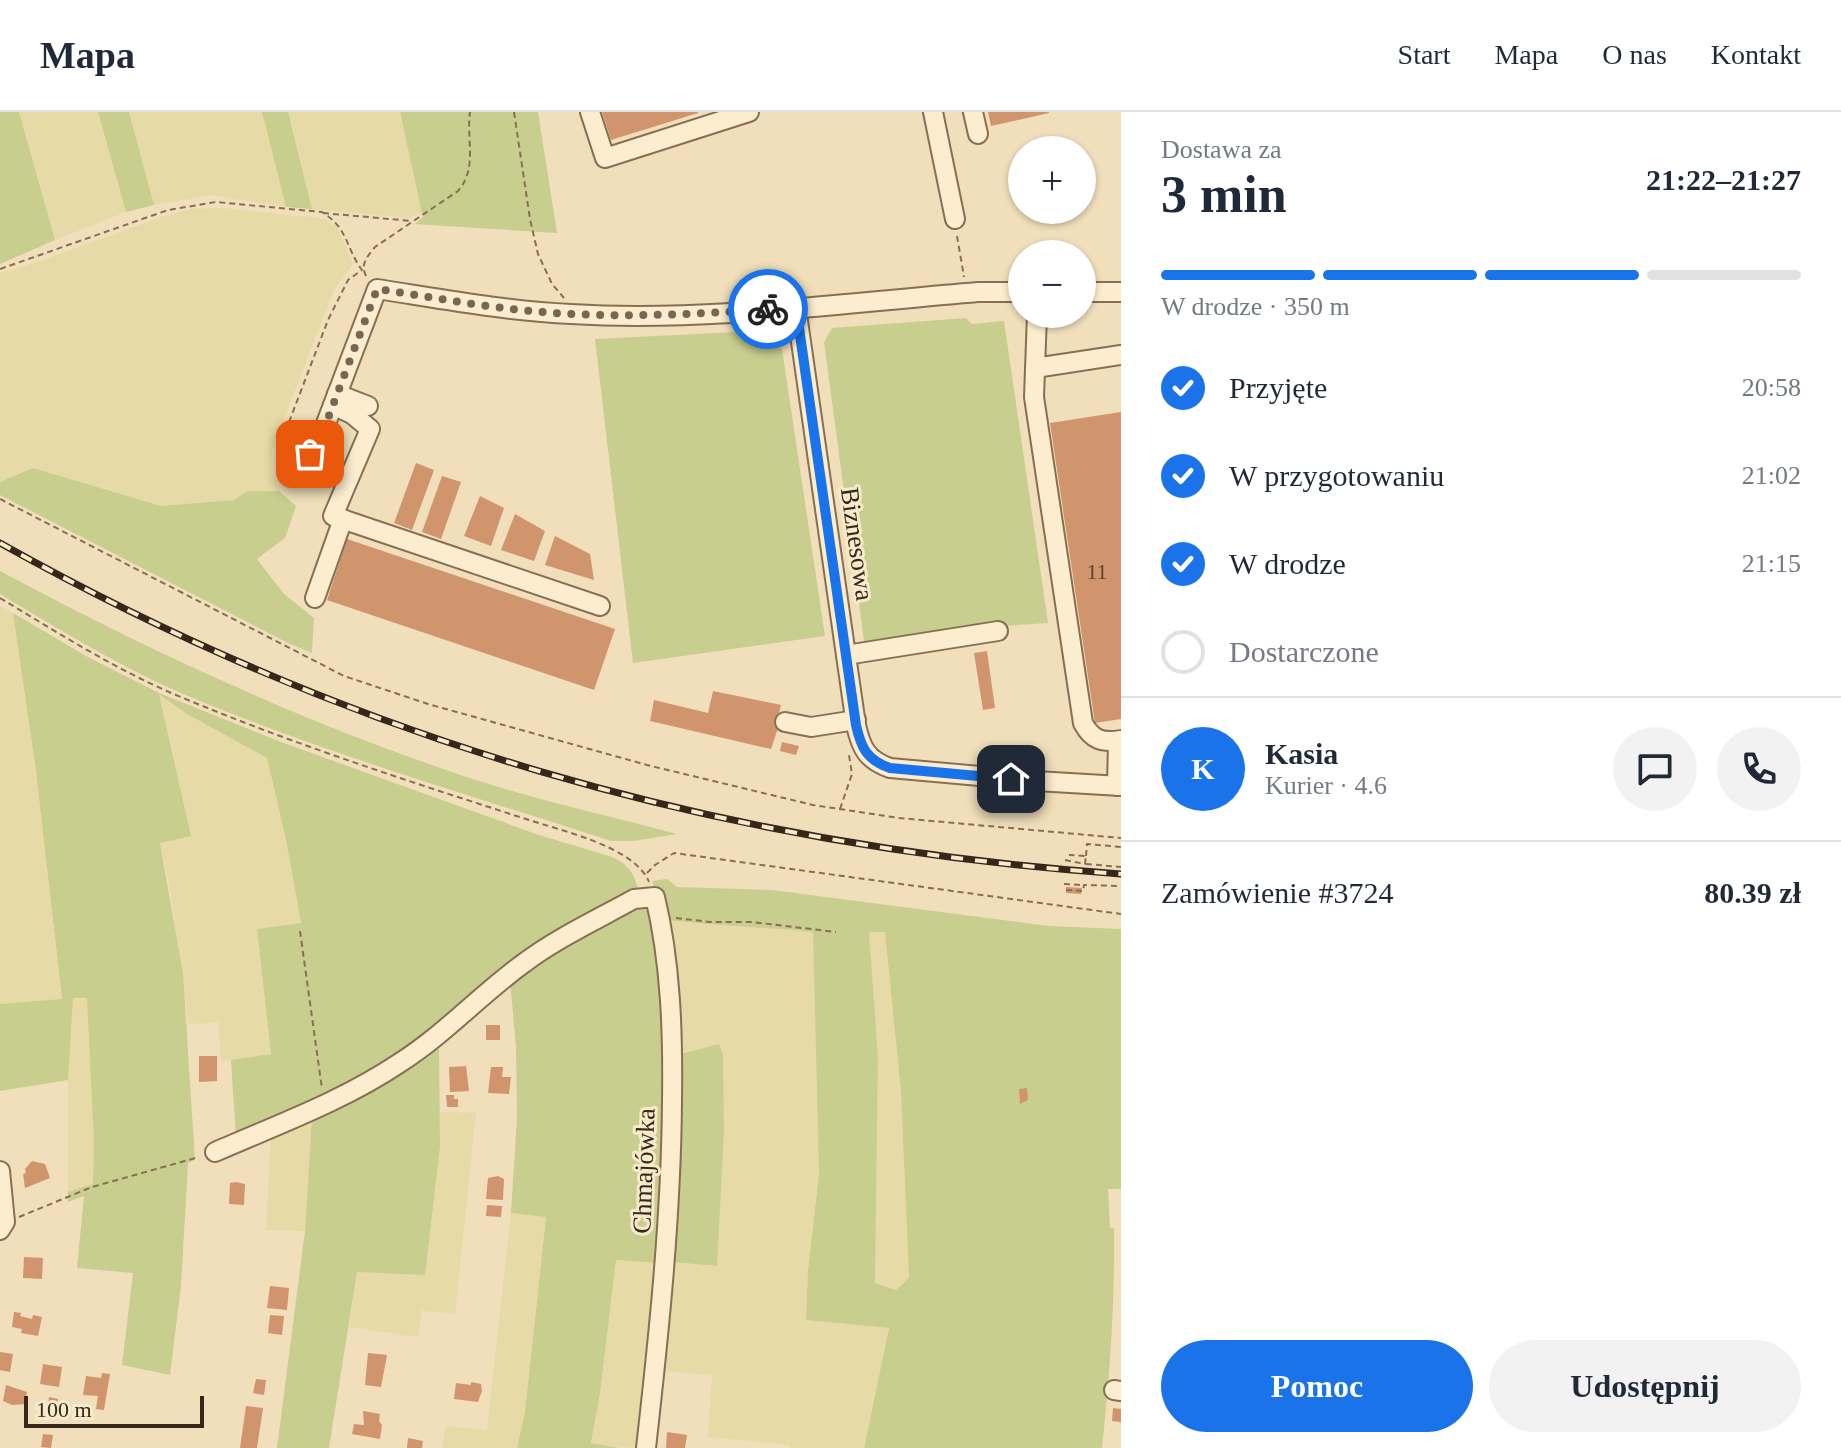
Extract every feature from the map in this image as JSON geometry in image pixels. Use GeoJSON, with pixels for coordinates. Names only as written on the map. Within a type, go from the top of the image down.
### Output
{"type":"FeatureCollection","features":[{"type":"Feature","properties":{"kind":"street"},"geometry":{"type":"LineString","coordinates":[[590,112],[605,158],[749,112]]}},
{"type":"Feature","properties":{"kind":"street"},"geometry":{"type":"LineString","coordinates":[[973,112],[978,134]]}},
{"type":"Feature","properties":{"kind":"street"},"geometry":{"type":"LineString","coordinates":[[936,113],[955,219]]}},
{"type":"Feature","properties":{"kind":"street"},"geometry":{"type":"LineString","coordinates":[[297,474],[322,434],[377,289],[499,308],[571,314],[689,315],[1008,292]]}},
{"type":"Feature","properties":{"kind":"street"},"geometry":{"type":"LineString","coordinates":[[1096,292],[1121,292]]}},
{"type":"Feature","properties":{"kind":"street","name":"Biznesowa"},"geometry":{"type":"LineString","coordinates":[[796,307],[846,655],[863,750],[877,763],[890,768],[1119,786]]}},
{"type":"Feature","properties":{"kind":"street"},"geometry":{"type":"LineString","coordinates":[[1036,328],[1034,397],[1083,723],[1090,735],[1105,743],[1120,740],[1119,786]]}},
{"type":"Feature","properties":{"kind":"street"},"geometry":{"type":"LineString","coordinates":[[1035,368],[1121,355]]}},
{"type":"Feature","properties":{"kind":"street"},"geometry":{"type":"LineString","coordinates":[[335,400],[368,406]]}},
{"type":"Feature","properties":{"kind":"street"},"geometry":{"type":"LineString","coordinates":[[335,400],[370,429],[333,516],[600,606]]}},
{"type":"Feature","properties":{"kind":"street"},"geometry":{"type":"LineString","coordinates":[[315,598],[343,519]]}},
{"type":"Feature","properties":{"kind":"street"},"geometry":{"type":"LineString","coordinates":[[846,655],[998,631]]}},
{"type":"Feature","properties":{"kind":"street"},"geometry":{"type":"LineString","coordinates":[[785,722],[811,727],[856,720]]}},
{"type":"Feature","properties":{"kind":"street"},"geometry":{"type":"LineString","coordinates":[[215,1152],[355,1091],[403,1062],[450,1027],[485,993],[527,960],[634,899],[655,897]]}},
{"type":"Feature","properties":{"kind":"street","name":"Chmajówka"},"geometry":{"type":"LineString","coordinates":[[646,1448],[668,1241],[672,1145],[673,1051],[663,930],[655,897]]}},
{"type":"Feature","properties":{"kind":"street"},"geometry":{"type":"LineString","coordinates":[[0,1171],[3,1226]]}},
{"type":"Feature","properties":{"kind":"path"},"geometry":{"type":"LineString","coordinates":[[297,474],[285,479],[279,467],[278,451],[328,320],[348,280],[362,270],[365,259],[375,247],[458,191],[466,182],[470,172],[470,112]]}},
{"type":"Feature","properties":{"kind":"path"},"geometry":{"type":"LineString","coordinates":[[514,112],[538,254],[571,314]]}},
{"type":"Feature","properties":{"kind":"path"},"geometry":{"type":"LineString","coordinates":[[0,269],[168,210],[216,202],[413,222]]}},
{"type":"Feature","properties":{"kind":"path"},"geometry":{"type":"LineString","coordinates":[[322,212],[340,226],[355,261],[377,289]]}},
{"type":"Feature","properties":{"kind":"path"},"geometry":{"type":"LineString","coordinates":[[955,219],[967,293]]}},
{"type":"Feature","properties":{"kind":"path"},"geometry":{"type":"LineString","coordinates":[[0,499],[344,676],[428,704],[647,765],[813,805],[914,820],[1121,838]]}},
{"type":"Feature","properties":{"kind":"path"},"geometry":{"type":"LineString","coordinates":[[0,598],[64,637],[168,691],[365,767],[612,847],[646,874],[655,897]]}},
{"type":"Feature","properties":{"kind":"path"},"geometry":{"type":"LineString","coordinates":[[840,809],[851,782],[851,767]]}},
{"type":"Feature","properties":{"kind":"path"},"geometry":{"type":"LineString","coordinates":[[1085,864],[1087,844],[1121,847]]}},
{"type":"Feature","properties":{"kind":"path"},"geometry":{"type":"LineString","coordinates":[[646,874],[674,853],[1121,914]]}},
{"type":"Feature","properties":{"kind":"path"},"geometry":{"type":"LineString","coordinates":[[1069,855],[1086,856]]}},
{"type":"Feature","properties":{"kind":"path"},"geometry":{"type":"LineString","coordinates":[[1065,860],[1121,867]]}},
{"type":"Feature","properties":{"kind":"path"},"geometry":{"type":"LineString","coordinates":[[1064,884],[1121,886]]}},
{"type":"Feature","properties":{"kind":"path"},"geometry":{"type":"LineString","coordinates":[[1066,890],[1083,891],[1084,885]]}},
{"type":"Feature","properties":{"kind":"path"},"geometry":{"type":"LineString","coordinates":[[659,916],[836,932]]}},
{"type":"Feature","properties":{"kind":"path"},"geometry":{"type":"LineString","coordinates":[[300,931],[324,1106]]}},
{"type":"Feature","properties":{"kind":"path"},"geometry":{"type":"LineString","coordinates":[[3,1226],[92,1187],[215,1152]]}},
{"type":"Feature","properties":{"kind":"shaded area"},"geometry":{"type":"Polygon","coordinates":[[[19,112],[98,112],[126,212],[55,240],[19,112]]]}},
{"type":"Feature","properties":{"kind":"shaded area"},"geometry":{"type":"Polygon","coordinates":[[[129,112],[262,112],[286,207],[210,195],[154,205],[129,112]]]}},
{"type":"Feature","properties":{"kind":"shaded area"},"geometry":{"type":"Polygon","coordinates":[[[288,112],[400,112],[422,213],[408,218],[312,209],[288,112]]]}},
{"type":"Feature","properties":{"kind":"shaded area"},"geometry":{"type":"Polygon","coordinates":[[[223,208],[326,219],[337,227],[353,263],[334,290],[272,450],[271,469],[279,491],[248,491],[234,500],[161,506],[33,468],[0,482],[0,273],[164,216],[191,209],[223,208]]]}},
{"type":"Feature","properties":{"kind":"shaded area"},"geometry":{"type":"Polygon","coordinates":[[[0,606],[13,613],[36,771],[62,1000],[0,1004],[0,606]]]}},
{"type":"Feature","properties":{"kind":"shaded area"},"geometry":{"type":"Polygon","coordinates":[[[159,693],[187,714],[267,758],[301,924],[257,929],[271,1055],[221,1061],[218,1022],[188,1024],[170,889],[160,842],[191,836],[159,693]]]}},
{"type":"Feature","properties":{"kind":"shaded area"},"geometry":{"type":"Polygon","coordinates":[[[667,920],[813,932],[819,1174],[808,1270],[806,1320],[889,1328],[864,1448],[790,1448],[789,1445],[708,1437],[712,1375],[660,1371],[672,1286],[671,1262],[716,1266],[724,1131],[723,1054],[720,1044],[677,1055],[667,920]]]}},
{"type":"Feature","properties":{"kind":"shaded area"},"geometry":{"type":"Polygon","coordinates":[[[869,931],[885,931],[901,1092],[909,1278],[897,1290],[875,1283],[878,1057],[869,931]]]}},
{"type":"Feature","properties":{"kind":"shaded area"},"geometry":{"type":"Polygon","coordinates":[[[88,997],[93,1184],[68,1192],[68,1080],[73,998],[88,997]]]}},
{"type":"Feature","properties":{"kind":"shaded area"},"geometry":{"type":"Polygon","coordinates":[[[440,1112],[476,1113],[455,1314],[422,1310],[418,1337],[349,1327],[357,1272],[425,1274],[440,1147],[440,1112]]]}},
{"type":"Feature","properties":{"kind":"shaded area"},"geometry":{"type":"Polygon","coordinates":[[[312,1117],[305,1231],[266,1230],[271,1132],[312,1117]]]}},
{"type":"Feature","properties":{"kind":"shaded area"},"geometry":{"type":"Polygon","coordinates":[[[511,1213],[546,1216],[525,1412],[517,1448],[442,1448],[446,1426],[487,1430],[511,1213]]]}},
{"type":"Feature","properties":{"kind":"shaded area"},"geometry":{"type":"Polygon","coordinates":[[[616,1260],[659,1263],[636,1448],[591,1444],[616,1260]]]}},
{"type":"Feature","properties":{"kind":"green space"},"geometry":{"type":"Polygon","coordinates":[[[0,112],[19,112],[55,240],[0,264],[0,112]]]}},
{"type":"Feature","properties":{"kind":"green space"},"geometry":{"type":"Polygon","coordinates":[[[98,112],[129,112],[154,205],[126,212],[98,112]]]}},
{"type":"Feature","properties":{"kind":"green space"},"geometry":{"type":"Polygon","coordinates":[[[262,112],[288,112],[312,209],[286,207],[262,112]]]}},
{"type":"Feature","properties":{"kind":"green space"},"geometry":{"type":"Polygon","coordinates":[[[400,112],[538,112],[557,233],[415,224],[425,215],[422,213],[400,112]]]}},
{"type":"Feature","properties":{"kind":"green space"},"geometry":{"type":"Polygon","coordinates":[[[966,318],[972,324],[1004,321],[1048,623],[1002,626],[865,648],[824,342],[832,328],[966,318]]]}},
{"type":"Feature","properties":{"kind":"green space"},"geometry":{"type":"Polygon","coordinates":[[[758,331],[782,349],[825,636],[633,663],[595,339],[758,331]]]}},
{"type":"Feature","properties":{"kind":"green space"},"geometry":{"type":"Polygon","coordinates":[[[33,468],[161,506],[234,500],[248,491],[279,491],[296,506],[285,538],[257,559],[284,594],[314,618],[312,653],[0,495],[0,482],[33,468]]]}},
{"type":"Feature","properties":{"kind":"green space"},"geometry":{"type":"Polygon","coordinates":[[[0,571],[164,654],[334,728],[477,780],[677,834],[634,841],[611,841],[394,772],[233,714],[134,671],[0,594],[0,571]]]}},
{"type":"Feature","properties":{"kind":"green space"},"geometry":{"type":"Polygon","coordinates":[[[13,613],[86,656],[159,693],[281,742],[536,834],[612,857],[629,869],[638,889],[366,1081],[236,1137],[231,1060],[271,1054],[257,929],[301,923],[267,758],[187,714],[159,694],[191,836],[160,843],[183,974],[195,1160],[188,1163],[181,1286],[170,1375],[122,1365],[133,1273],[77,1268],[84,1196],[68,1202],[68,1192],[93,1184],[87,998],[73,998],[68,1080],[0,1091],[0,1004],[62,999],[36,771],[13,613]]]}},
{"type":"Feature","properties":{"kind":"green space"},"geometry":{"type":"Polygon","coordinates":[[[667,879],[677,887],[772,890],[1049,926],[1121,929],[1121,1189],[1108,1189],[1110,1228],[1114,1228],[1114,1283],[1102,1448],[864,1448],[889,1328],[806,1320],[808,1270],[819,1174],[813,932],[667,920],[652,881],[667,879]],[[869,932],[878,1057],[875,1283],[896,1290],[909,1278],[901,1092],[885,932],[869,932]]]}},
{"type":"Feature","properties":{"kind":"green space"},"geometry":{"type":"Polygon","coordinates":[[[641,902],[649,908],[658,929],[664,1152],[659,1263],[616,1260],[591,1443],[620,1448],[517,1448],[525,1412],[546,1217],[511,1213],[517,1118],[516,1047],[510,980],[541,958],[641,902]]]}},
{"type":"Feature","properties":{"kind":"green space"},"geometry":{"type":"Polygon","coordinates":[[[439,1039],[440,1147],[425,1275],[357,1272],[329,1448],[277,1448],[305,1231],[312,1117],[439,1039]]]}},
{"type":"Feature","properties":{"kind":"green space"},"geometry":{"type":"Polygon","coordinates":[[[719,1044],[723,1054],[724,1131],[717,1266],[671,1262],[677,1055],[719,1044]]]}},
{"type":"Feature","properties":{"kind":"building"},"geometry":{"type":"Polygon","coordinates":[[[602,112],[698,112],[698,113],[611,140],[602,112]]]}},
{"type":"Feature","properties":{"kind":"building"},"geometry":{"type":"Polygon","coordinates":[[[988,112],[1049,112],[1049,113],[991,126],[988,112]]]}},
{"type":"Feature","properties":{"kind":"building"},"geometry":{"type":"Polygon","coordinates":[[[1121,412],[1121,719],[1095,723],[1050,423],[1121,412]]]}},
{"type":"Feature","properties":{"kind":"building"},"geometry":{"type":"Polygon","coordinates":[[[416,463],[434,470],[412,530],[394,523],[416,463]]]}},
{"type":"Feature","properties":{"kind":"building"},"geometry":{"type":"Polygon","coordinates":[[[442,476],[461,482],[441,539],[422,532],[442,476]]]}},
{"type":"Feature","properties":{"kind":"building"},"geometry":{"type":"Polygon","coordinates":[[[480,496],[504,508],[491,546],[464,536],[480,496]]]}},
{"type":"Feature","properties":{"kind":"building"},"geometry":{"type":"Polygon","coordinates":[[[515,514],[545,531],[534,561],[501,550],[515,514]]]}},
{"type":"Feature","properties":{"kind":"building"},"geometry":{"type":"Polygon","coordinates":[[[555,536],[590,554],[594,580],[545,565],[555,536]]]}},
{"type":"Feature","properties":{"kind":"building"},"geometry":{"type":"Polygon","coordinates":[[[347,539],[615,629],[594,690],[327,600],[347,539]]]}},
{"type":"Feature","properties":{"kind":"building"},"geometry":{"type":"Polygon","coordinates":[[[987,651],[995,708],[983,710],[974,653],[987,651]]]}},
{"type":"Feature","properties":{"kind":"building"},"geometry":{"type":"Polygon","coordinates":[[[713,691],[781,705],[778,718],[781,719],[771,749],[650,721],[654,700],[708,713],[713,691]]]}},
{"type":"Feature","properties":{"kind":"building"},"geometry":{"type":"Polygon","coordinates":[[[782,742],[799,746],[796,755],[780,751],[782,742]]]}},
{"type":"Feature","properties":{"kind":"building"},"geometry":{"type":"Polygon","coordinates":[[[1066,887],[1082,888],[1081,894],[1066,893],[1066,887]]]}},
{"type":"Feature","properties":{"kind":"building"},"geometry":{"type":"Polygon","coordinates":[[[486,1025],[500,1025],[500,1040],[486,1040],[486,1025]]]}},
{"type":"Feature","properties":{"kind":"building"},"geometry":{"type":"Polygon","coordinates":[[[199,1056],[217,1056],[217,1081],[199,1082],[199,1056]]]}},
{"type":"Feature","properties":{"kind":"building"},"geometry":{"type":"Polygon","coordinates":[[[466,1066],[469,1091],[450,1092],[449,1067],[466,1066]]]}},
{"type":"Feature","properties":{"kind":"building"},"geometry":{"type":"Polygon","coordinates":[[[491,1067],[503,1067],[502,1077],[511,1077],[509,1094],[488,1093],[491,1067]]]}},
{"type":"Feature","properties":{"kind":"building"},"geometry":{"type":"Polygon","coordinates":[[[1027,1088],[1028,1100],[1020,1104],[1019,1089],[1027,1088]]]}},
{"type":"Feature","properties":{"kind":"building"},"geometry":{"type":"Polygon","coordinates":[[[446,1095],[454,1095],[454,1099],[458,1099],[458,1107],[447,1107],[446,1095]]]}},
{"type":"Feature","properties":{"kind":"building"},"geometry":{"type":"Polygon","coordinates":[[[32,1161],[45,1164],[50,1178],[25,1188],[23,1174],[32,1161]]]}},
{"type":"Feature","properties":{"kind":"building"},"geometry":{"type":"Polygon","coordinates":[[[498,1176],[504,1179],[503,1200],[486,1199],[488,1178],[498,1176]]]}},
{"type":"Feature","properties":{"kind":"building"},"geometry":{"type":"Polygon","coordinates":[[[230,1183],[245,1184],[244,1205],[229,1204],[230,1183]]]}},
{"type":"Feature","properties":{"kind":"building"},"geometry":{"type":"Polygon","coordinates":[[[487,1205],[502,1206],[501,1217],[486,1216],[487,1205]]]}},
{"type":"Feature","properties":{"kind":"building"},"geometry":{"type":"Polygon","coordinates":[[[24,1257],[43,1258],[42,1279],[23,1278],[24,1257]]]}},
{"type":"Feature","properties":{"kind":"building"},"geometry":{"type":"Polygon","coordinates":[[[270,1286],[289,1288],[287,1310],[267,1308],[270,1286]]]}},
{"type":"Feature","properties":{"kind":"building"},"geometry":{"type":"Polygon","coordinates":[[[14,1312],[32,1319],[33,1315],[42,1317],[38,1336],[21,1333],[22,1329],[12,1327],[14,1312]]]}},
{"type":"Feature","properties":{"kind":"building"},"geometry":{"type":"Polygon","coordinates":[[[270,1315],[284,1316],[282,1335],[268,1333],[270,1315]]]}},
{"type":"Feature","properties":{"kind":"building"},"geometry":{"type":"Polygon","coordinates":[[[0,1352],[13,1354],[10,1372],[0,1370],[0,1352]]]}},
{"type":"Feature","properties":{"kind":"building"},"geometry":{"type":"Polygon","coordinates":[[[368,1353],[387,1355],[381,1387],[365,1385],[368,1353]]]}},
{"type":"Feature","properties":{"kind":"building"},"geometry":{"type":"Polygon","coordinates":[[[43,1364],[62,1367],[59,1387],[40,1384],[43,1364]]]}},
{"type":"Feature","properties":{"kind":"building"},"geometry":{"type":"Polygon","coordinates":[[[102,1373],[110,1374],[104,1410],[96,1409],[98,1396],[83,1395],[86,1376],[101,1378],[102,1373]]]}},
{"type":"Feature","properties":{"kind":"building"},"geometry":{"type":"Polygon","coordinates":[[[256,1379],[266,1380],[264,1395],[253,1393],[256,1379]]]}},
{"type":"Feature","properties":{"kind":"building"},"geometry":{"type":"Polygon","coordinates":[[[471,1382],[481,1384],[478,1402],[454,1399],[456,1383],[471,1385],[471,1382]]]}},
{"type":"Feature","properties":{"kind":"building"},"geometry":{"type":"Polygon","coordinates":[[[6,1385],[27,1392],[25,1404],[12,1405],[3,1401],[6,1385]]]}},
{"type":"Feature","properties":{"kind":"building"},"geometry":{"type":"Polygon","coordinates":[[[49,1397],[58,1399],[56,1416],[47,1414],[49,1397]]]}},
{"type":"Feature","properties":{"kind":"building"},"geometry":{"type":"Polygon","coordinates":[[[246,1406],[263,1408],[257,1448],[240,1448],[246,1406]]]}},
{"type":"Feature","properties":{"kind":"building"},"geometry":{"type":"Polygon","coordinates":[[[1113,1408],[1121,1409],[1121,1422],[1112,1421],[1113,1408]]]}},
{"type":"Feature","properties":{"kind":"building"},"geometry":{"type":"Polygon","coordinates":[[[363,1411],[380,1414],[380,1439],[352,1434],[354,1424],[364,1425],[363,1411]]]}},
{"type":"Feature","properties":{"kind":"building"},"geometry":{"type":"Polygon","coordinates":[[[667,1432],[687,1435],[685,1448],[666,1448],[667,1432]]]}},
{"type":"Feature","properties":{"kind":"building"},"geometry":{"type":"Polygon","coordinates":[[[43,1434],[53,1435],[51,1448],[41,1447],[43,1434]]]}},
{"type":"Feature","properties":{"kind":"building"},"geometry":{"type":"Polygon","coordinates":[[[408,1438],[423,1441],[422,1448],[407,1448],[408,1438]]]}},
{"type":"Feature","properties":{"kind":"railway"},"geometry":{"type":"LineString","coordinates":[[0,543],[133,613],[267,674],[403,727],[542,772],[682,809],[826,838],[972,860],[1121,874]]}},
{"type":"Feature","properties":{"kind":"way so far"},"geometry":{"type":"LineString","coordinates":[[310,454],[322,434],[377,289],[499,308],[571,314],[689,315],[768,309]]}},
{"type":"Feature","properties":{"kind":"route"},"geometry":{"type":"LineString","coordinates":[[768,309],[796,307],[856,725],[863,750],[868,757],[890,768],[1011,779]]}}]}
